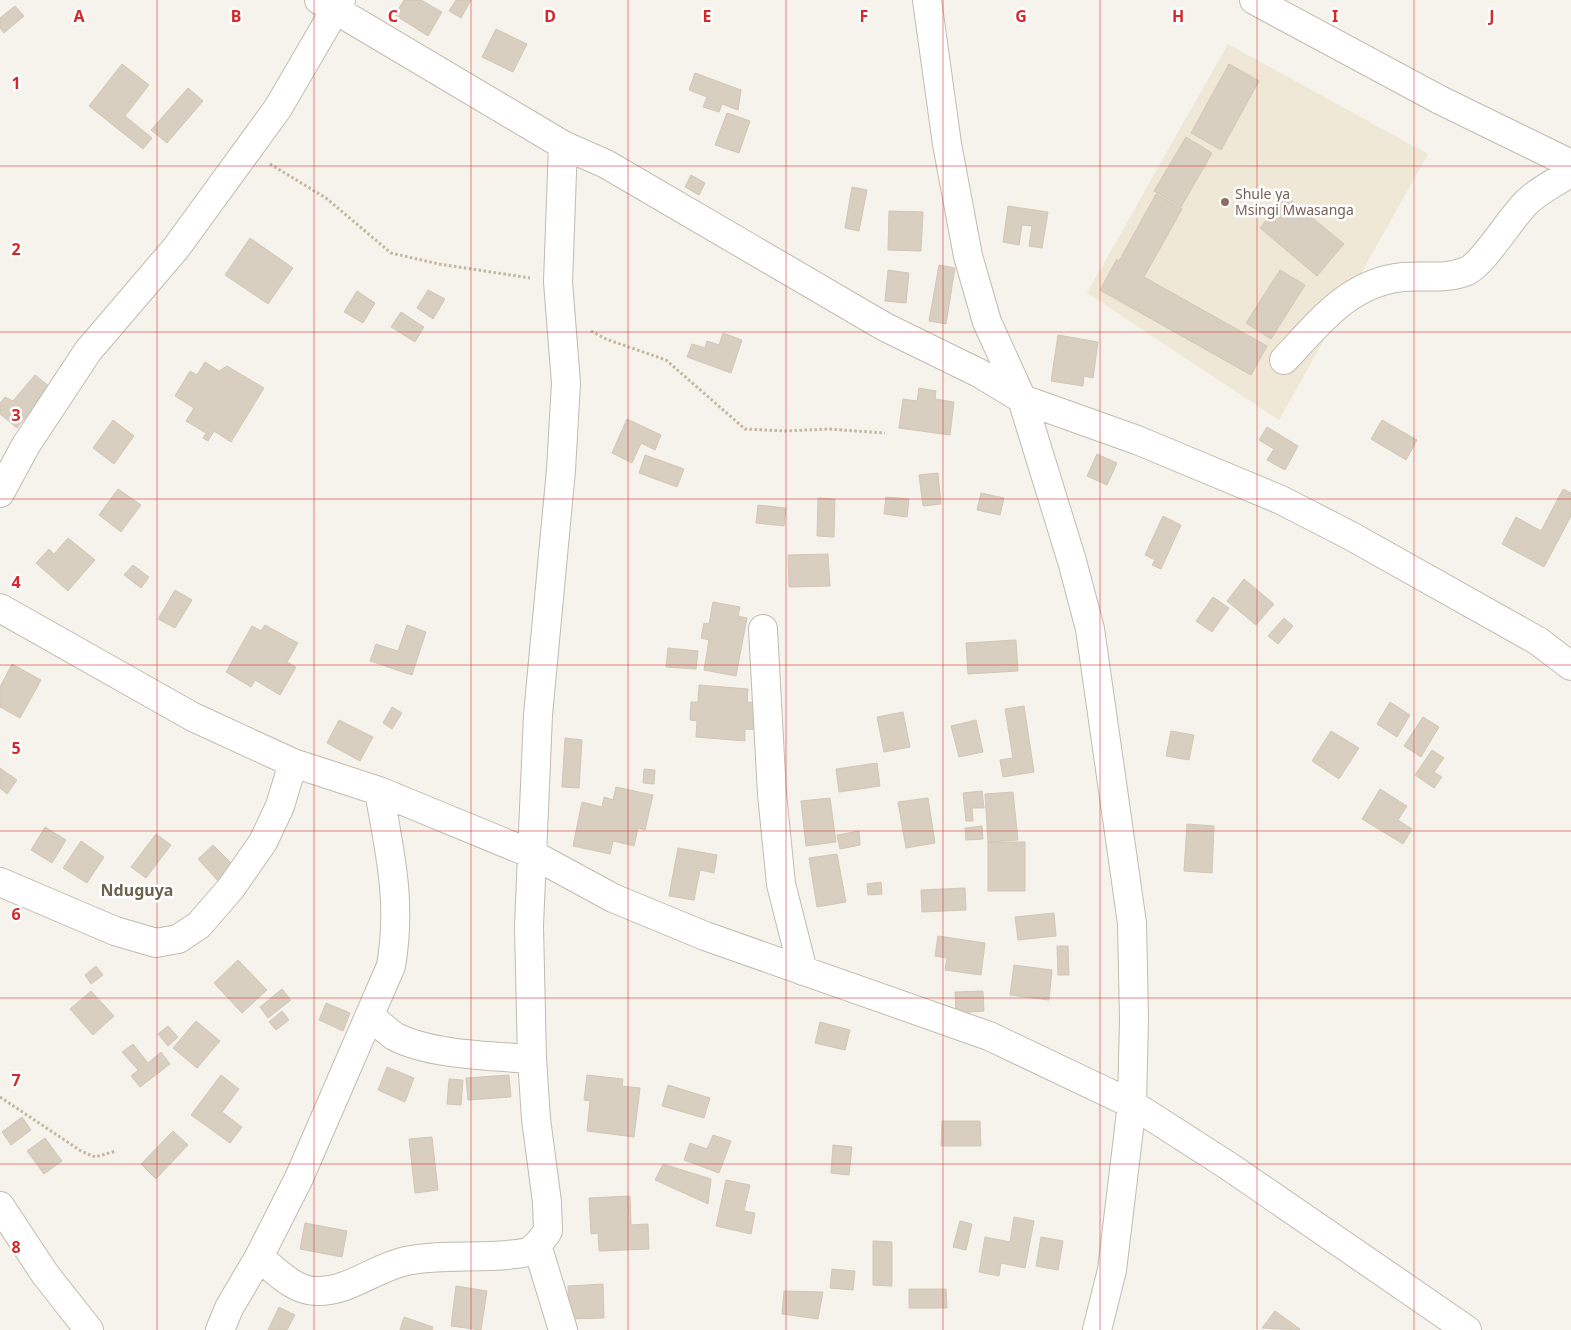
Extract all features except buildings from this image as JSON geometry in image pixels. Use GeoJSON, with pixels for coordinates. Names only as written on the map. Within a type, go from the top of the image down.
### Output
{"type":"FeatureCollection","features":[{"type":"Feature","properties":{"kind":"street"},"geometry":{"type":"LineString","coordinates":[[927,0],[947,144],[968,256],[987,322],[1022,398],[1072,561],[1092,638],[1132,923],[1134,1019],[1132,1104],[1112,1270],[1097,1330]]}},
{"type":"Feature","properties":{"kind":"street"},"geometry":{"type":"LineString","coordinates":[[1254,0],[1440,100],[1571,164]]}},
{"type":"Feature","properties":{"kind":"street"},"geometry":{"type":"LineString","coordinates":[[0,493],[26,445],[88,351],[176,248],[278,108],[332,3],[563,145],[606,164],[886,327],[980,373],[1022,398],[1137,440],[1281,500],[1351,536],[1538,641],[1571,666]]}},
{"type":"Feature","properties":{"kind":"street"},"geometry":{"type":"LineString","coordinates":[[259,1257],[293,1284],[314,1292],[334,1290],[348,1286],[375,1271],[405,1261],[441,1256],[495,1256],[526,1252],[537,1245],[548,1232],[536,1119],[532,1059],[529,926],[538,715],[561,470],[566,383],[558,282],[563,145]]}},
{"type":"Feature","properties":{"kind":"street"},"geometry":{"type":"LineString","coordinates":[[1284,360],[1331,310],[1360,290],[1402,277],[1441,278],[1468,270],[1499,238],[1527,202],[1571,172]]}},
{"type":"Feature","properties":{"kind":"street"},"geometry":{"type":"LineString","coordinates":[[0,608],[193,717],[293,763],[379,791],[532,854],[614,898],[705,936],[989,1036],[1132,1104],[1230,1167],[1467,1330]]}},
{"type":"Feature","properties":{"kind":"street"},"geometry":{"type":"LineString","coordinates":[[763,629],[772,794],[781,884],[803,971]]}},
{"type":"Feature","properties":{"kind":"street"},"geometry":{"type":"LineString","coordinates":[[0,882],[115,931],[156,943],[178,939],[199,925],[230,888],[263,842],[280,806],[293,763]]}},
{"type":"Feature","properties":{"kind":"street"},"geometry":{"type":"LineString","coordinates":[[220,1330],[229,1308],[259,1257],[299,1178],[391,966],[396,936],[396,897],[379,791]]}},
{"type":"Feature","properties":{"kind":"street"},"geometry":{"type":"LineString","coordinates":[[370,1016],[395,1036],[425,1046],[455,1052],[532,1059]]}},
{"type":"Feature","properties":{"kind":"street"},"geometry":{"type":"LineString","coordinates":[[0,1206],[45,1274],[88,1330]]}},
{"type":"Feature","properties":{"kind":"street"},"geometry":{"type":"LineString","coordinates":[[537,1245],[563,1330]]}},
{"type":"Feature","properties":{"kind":"path"},"geometry":{"type":"LineString","coordinates":[[248,150],[326,198],[391,253],[439,264],[558,282]]}},
{"type":"Feature","properties":{"kind":"path"},"geometry":{"type":"LineString","coordinates":[[561,317],[606,339],[666,360],[745,429],[786,431],[828,429],[885,433]]}},
{"type":"Feature","properties":{"kind":"path"},"geometry":{"type":"LineString","coordinates":[[0,1097],[81,1151],[95,1157],[116,1151]]}},
{"type":"Feature","properties":{"kind":"shaded area"},"geometry":{"type":"Polygon","coordinates":[[[1228,44],[1428,154],[1279,420],[1087,293],[1228,44]]]}},
{"type":"Feature","properties":{"kind":"place","name":"Shule ya Msingi Mwasanga"},"geometry":{"type":"Point","coordinates":[1225,202]}},
{"type":"Feature","properties":{"kind":"district","name":"Nduguya"},"geometry":{"type":"Point","coordinates":[137,890]}}]}
